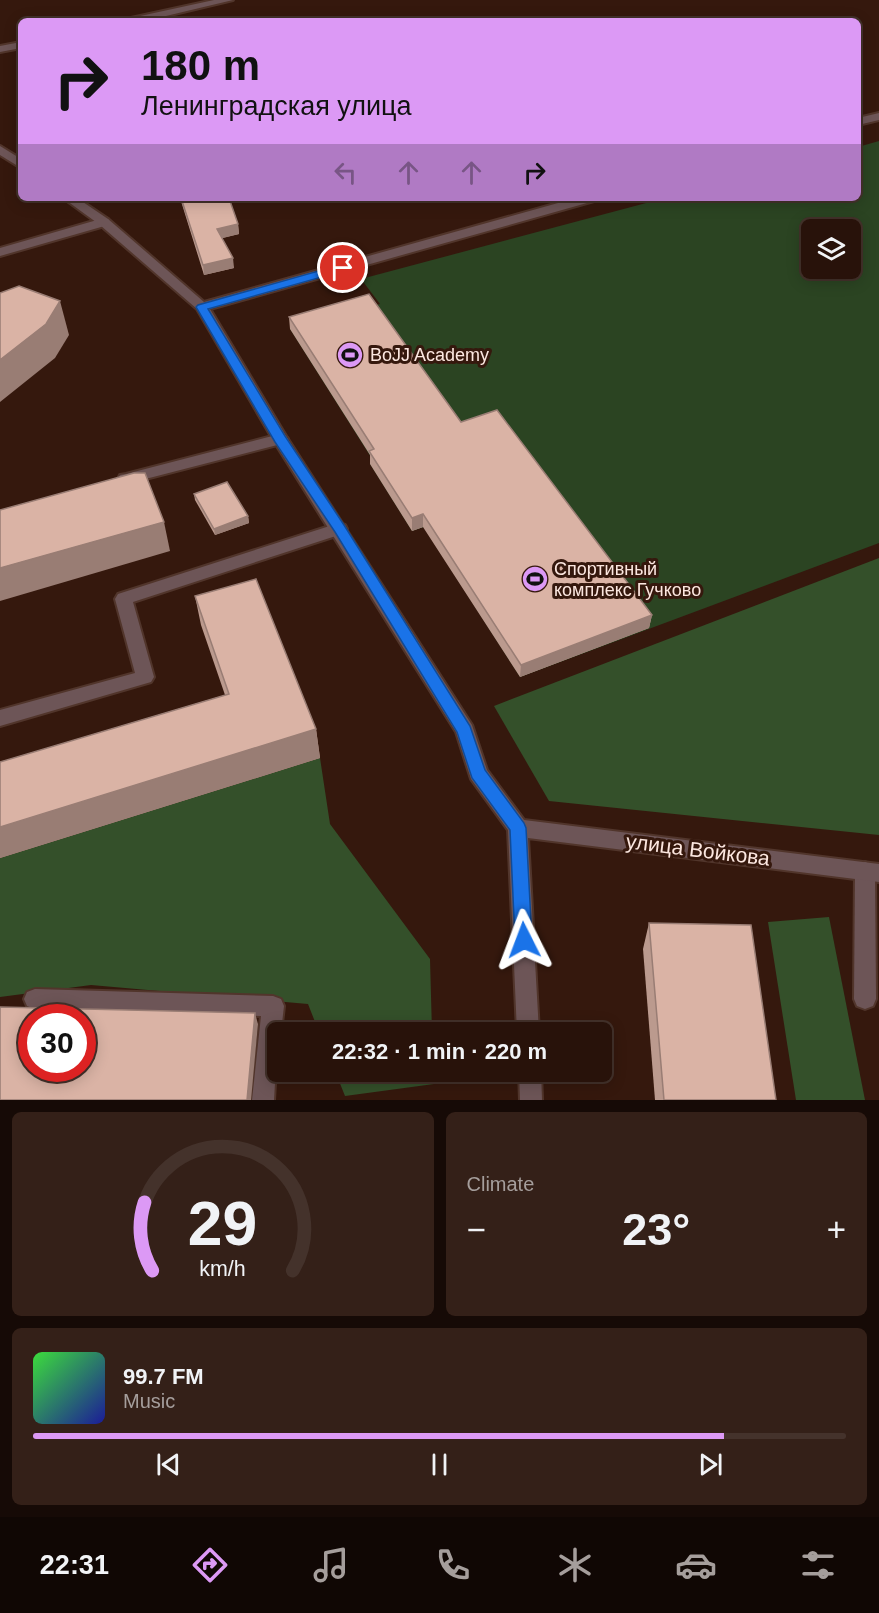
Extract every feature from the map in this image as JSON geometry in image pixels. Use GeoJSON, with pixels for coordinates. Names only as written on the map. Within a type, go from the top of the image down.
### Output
{"type":"FeatureCollection","features":[{"type":"Feature","properties":{"kind":"street"},"geometry":{"type":"LineString","coordinates":[[145,18],[228,0]]}},
{"type":"Feature","properties":{"kind":"street"},"geometry":{"type":"LineString","coordinates":[[0,49],[18,46]]}},
{"type":"Feature","properties":{"kind":"street"},"geometry":{"type":"LineString","coordinates":[[861,121],[879,116]]}},
{"type":"Feature","properties":{"kind":"street"},"geometry":{"type":"LineString","coordinates":[[0,150],[18,163]]}},
{"type":"Feature","properties":{"kind":"street"},"geometry":{"type":"LineString","coordinates":[[73,201],[104,222],[202,307],[280,439],[465,730],[478,773],[518,828],[528,1022]]}},
{"type":"Feature","properties":{"kind":"street"},"geometry":{"type":"LineString","coordinates":[[202,307],[579,201]]}},
{"type":"Feature","properties":{"kind":"street"},"geometry":{"type":"LineString","coordinates":[[0,252],[104,222]]}},
{"type":"Feature","properties":{"kind":"street"},"geometry":{"type":"LineString","coordinates":[[113,482],[280,439]]}},
{"type":"Feature","properties":{"kind":"street"},"geometry":{"type":"LineString","coordinates":[[0,718],[145,676],[124,598],[339,529]]}},
{"type":"Feature","properties":{"kind":"street","name":"улица Войкова"},"geometry":{"type":"LineString","coordinates":[[518,828],[872,872]]}},
{"type":"Feature","properties":{"kind":"street"},"geometry":{"type":"LineString","coordinates":[[865,999],[872,872]]}},
{"type":"Feature","properties":{"kind":"street"},"geometry":{"type":"LineString","coordinates":[[35,999],[273,1006],[263,1100]]}},
{"type":"Feature","properties":{"kind":"street"},"geometry":{"type":"LineString","coordinates":[[530,1082],[531,1100]]}},
{"type":"Feature","properties":{"kind":"green space"},"geometry":{"type":"Polygon","coordinates":[[[879,141],[879,543],[520,677],[424,527],[412,531],[370,464],[374,462],[290,329],[380,304],[361,279],[654,201],[861,201],[861,146],[879,141]]]}},
{"type":"Feature","properties":{"kind":"green space"},"geometry":{"type":"Polygon","coordinates":[[[879,558],[879,835],[549,801],[494,706],[879,558]]]}},
{"type":"Feature","properties":{"kind":"green space"},"geometry":{"type":"Polygon","coordinates":[[[320,758],[330,824],[430,959],[432,1022],[315,1022],[308,1004],[91,985],[0,997],[0,858],[320,758]]]}},
{"type":"Feature","properties":{"kind":"green space"},"geometry":{"type":"Polygon","coordinates":[[[829,917],[865,1100],[796,1100],[768,922],[829,917]]]}},
{"type":"Feature","properties":{"kind":"green space"},"geometry":{"type":"Polygon","coordinates":[[[339,1082],[434,1082],[434,1084],[345,1096],[339,1082]]]}},
{"type":"Feature","properties":{"kind":"building"},"geometry":{"type":"Polygon","coordinates":[[[182,201],[230,201],[238,224],[217,229],[233,258],[203,265],[182,201]]]}},
{"type":"Feature","properties":{"kind":"building"},"geometry":{"type":"Polygon","coordinates":[[[19,286],[60,301],[46,324],[0,360],[0,293],[19,286]]]}},
{"type":"Feature","properties":{"kind":"building","name":"Спортивный комплекс Гучково"},"geometry":{"type":"Polygon","coordinates":[[[369,294],[461,422],[497,410],[652,615],[521,665],[423,514],[412,518],[369,451],[374,449],[289,317],[369,294]]]}},
{"type":"Feature","properties":{"kind":"building"},"geometry":{"type":"Polygon","coordinates":[[[134,473],[145,473],[164,522],[0,568],[0,510],[134,473]]]}},
{"type":"Feature","properties":{"kind":"building"},"geometry":{"type":"Polygon","coordinates":[[[227,482],[248,516],[214,529],[194,494],[227,482]]]}},
{"type":"Feature","properties":{"kind":"building"},"geometry":{"type":"Polygon","coordinates":[[[256,579],[316,729],[0,827],[0,762],[229,694],[195,596],[256,579]]]}},
{"type":"Feature","properties":{"kind":"building"},"geometry":{"type":"Polygon","coordinates":[[[649,923],[751,925],[776,1100],[664,1100],[649,923]]]}},
{"type":"Feature","properties":{"kind":"building"},"geometry":{"type":"Polygon","coordinates":[[[0,1007],[18,1007],[18,1082],[96,1082],[96,1009],[255,1013],[247,1100],[0,1100],[0,1007]]]}},
{"type":"Feature","properties":{"kind":"place","name":"BoJJ Academy"},"geometry":{"type":"Point","coordinates":[350,355]}},
{"type":"Feature","properties":{"kind":"place","name":"Спортивный комплекс Гучково"},"geometry":{"type":"Point","coordinates":[535,579]}},
{"type":"Feature","properties":{"kind":"route"},"geometry":{"type":"LineString","coordinates":[[343,268],[202,307],[280,439],[465,730],[478,773],[518,828],[524,940]]}}]}
